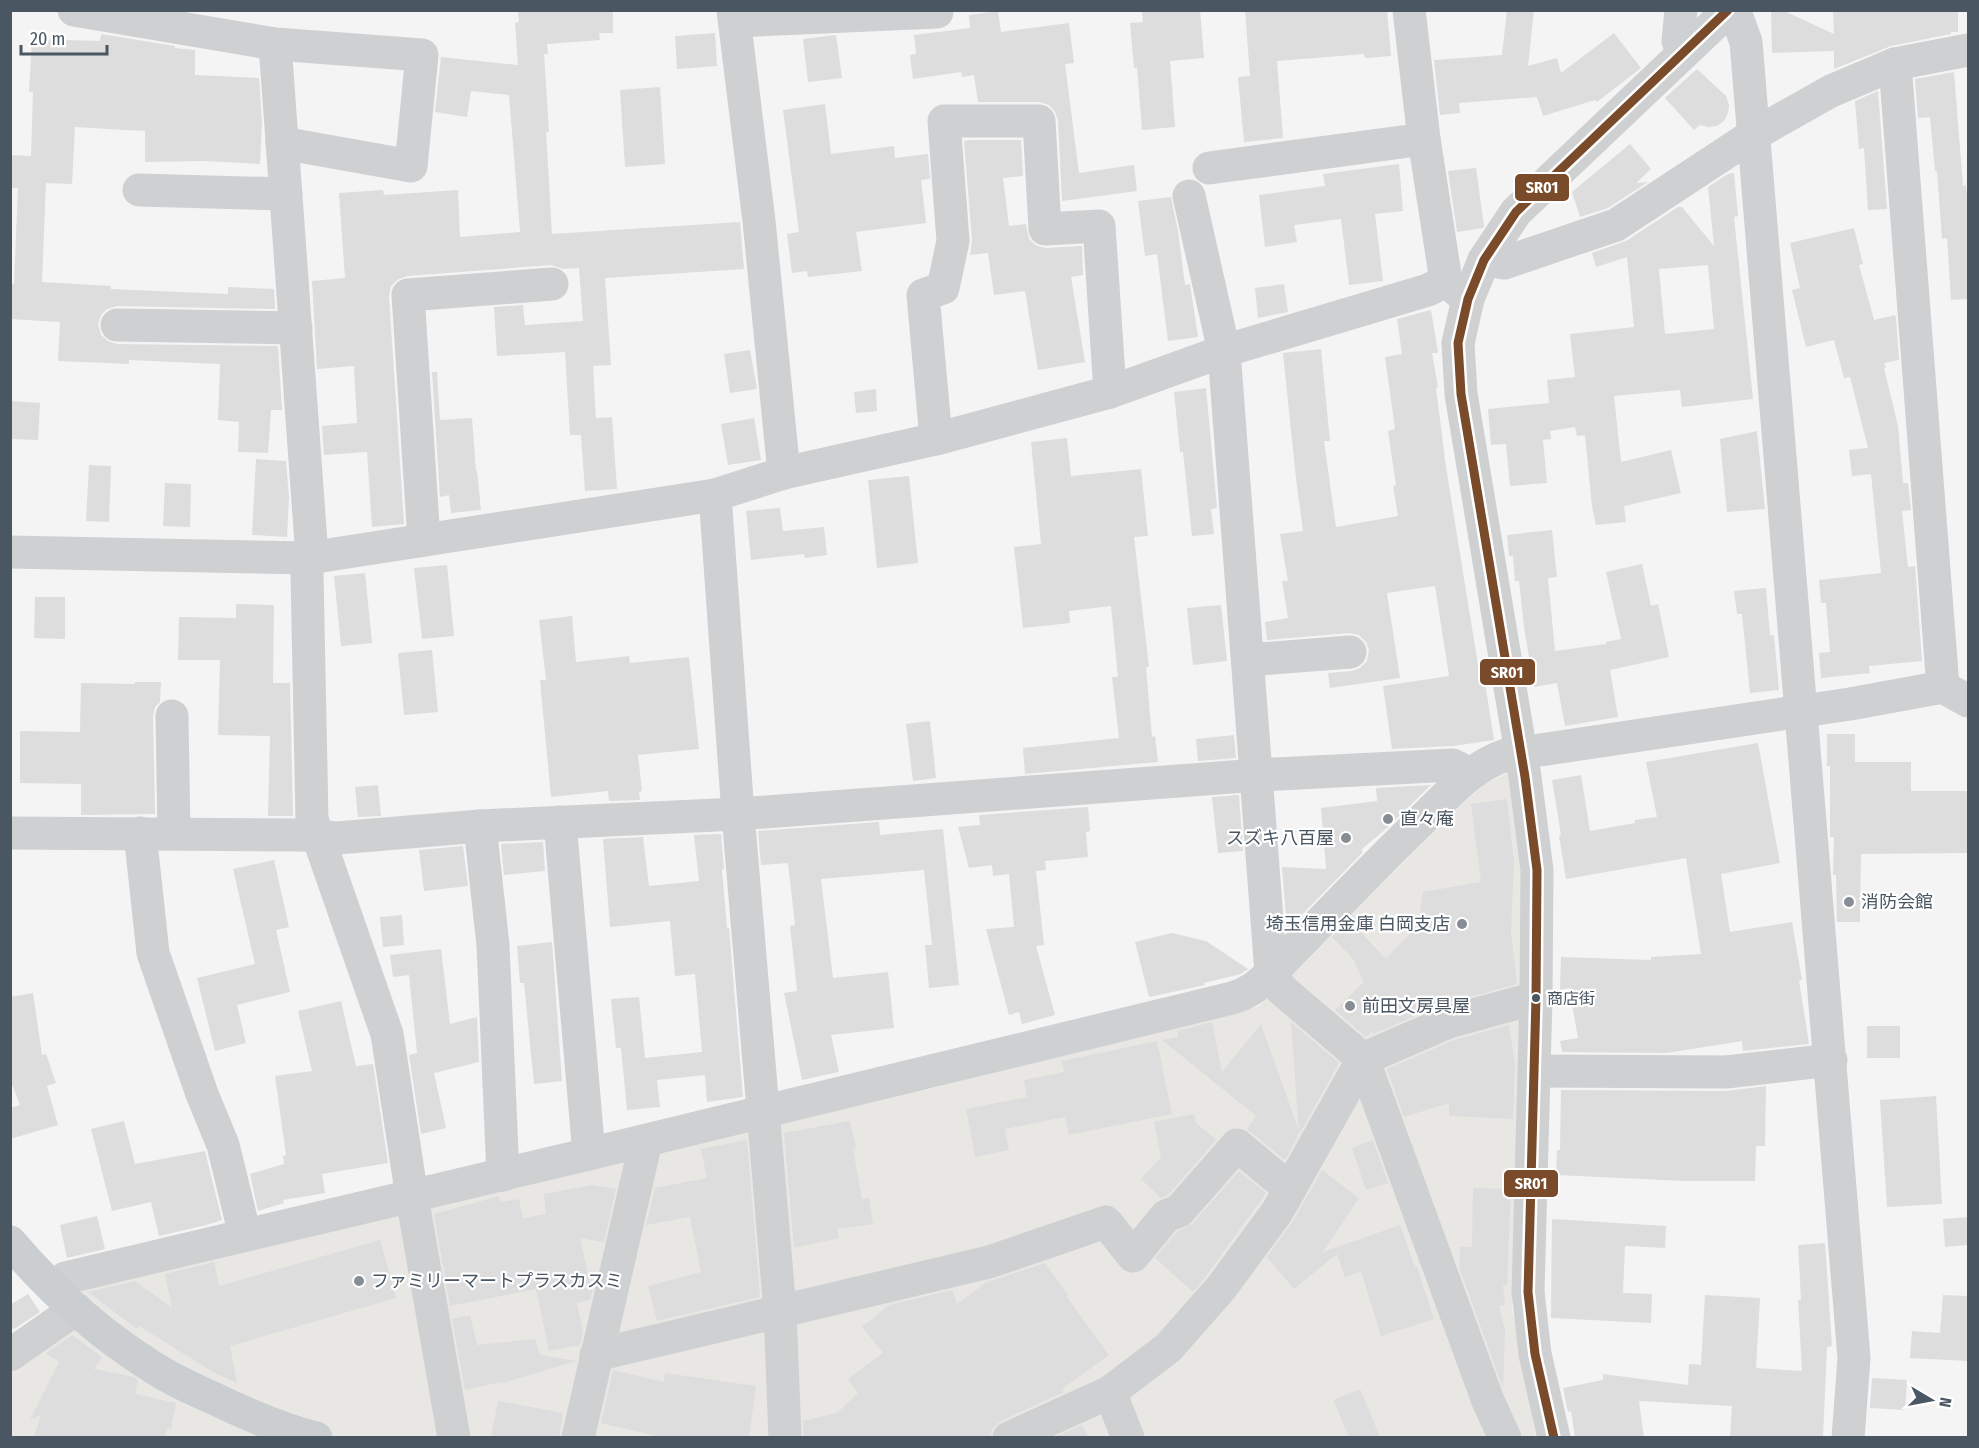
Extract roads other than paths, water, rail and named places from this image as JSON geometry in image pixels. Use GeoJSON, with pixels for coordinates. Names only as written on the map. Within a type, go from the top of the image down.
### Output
{"type":"FeatureCollection","features":[{"type":"Feature","properties":{"kind":"main road"},"geometry":{"type":"LineString","coordinates":[[17,1259],[149,1366],[244,1413],[297,1433],[316,1437]]}},
{"type":"Feature","properties":{"kind":"street"},"geometry":{"type":"LineString","coordinates":[[74,10],[203,21],[275,44],[422,55],[411,166],[282,143]]}},
{"type":"Feature","properties":{"kind":"street"},"geometry":{"type":"LineString","coordinates":[[1409,10],[1424,139],[1457,290],[1461,394],[1521,753],[1537,870],[1528,1292],[1535,1354],[1554,1437]]}},
{"type":"Feature","properties":{"kind":"street"},"geometry":{"type":"LineString","coordinates":[[1681,10],[1678,41],[1686,50]]}},
{"type":"Feature","properties":{"kind":"street"},"geometry":{"type":"LineString","coordinates":[[10,552],[309,558],[716,495],[784,473],[936,439],[1110,392],[1224,351],[1428,290],[1457,290],[1484,260],[1516,212],[1729,10],[1738,20],[1746,42],[1831,1060],[1854,1358],[1848,1437]]}},
{"type":"Feature","properties":{"kind":"street"},"geometry":{"type":"LineString","coordinates":[[784,473],[759,221],[734,16],[937,12]]}},
{"type":"Feature","properties":{"kind":"street"},"geometry":{"type":"LineString","coordinates":[[275,44],[311,543],[307,574],[312,819],[387,1034],[412,1197],[454,1437]]}},
{"type":"Feature","properties":{"kind":"street"},"geometry":{"type":"LineString","coordinates":[[1484,260],[1504,263],[1617,225],[1753,135],[1831,91],[1895,64],[1968,50]]}},
{"type":"Feature","properties":{"kind":"street"},"geometry":{"type":"LineString","coordinates":[[10,1355],[65,1299],[65,1278],[646,1141],[1232,998],[1257,987],[1395,846],[1470,774],[1492,759],[1800,710],[1956,694],[1895,64]]}},
{"type":"Feature","properties":{"kind":"street"},"geometry":{"type":"LineString","coordinates":[[936,439],[923,295],[943,288],[953,242],[944,121],[1038,121],[1045,230],[1099,226],[1110,392]]}},
{"type":"Feature","properties":{"kind":"street"},"geometry":{"type":"LineString","coordinates":[[1209,168],[1424,139]]}},
{"type":"Feature","properties":{"kind":"street"},"geometry":{"type":"LineString","coordinates":[[139,190],[286,194]]}},
{"type":"Feature","properties":{"kind":"street"},"geometry":{"type":"LineString","coordinates":[[1189,196],[1224,351],[1258,775],[1271,973],[1281,989],[1363,1059],[1488,1401],[1505,1437]]}},
{"type":"Feature","properties":{"kind":"street"},"geometry":{"type":"LineString","coordinates":[[424,540],[408,295],[552,284]]}},
{"type":"Feature","properties":{"kind":"street"},"geometry":{"type":"LineString","coordinates":[[117,326],[296,328]]}},
{"type":"Feature","properties":{"kind":"street"},"geometry":{"type":"LineString","coordinates":[[716,495],[738,814],[780,1311],[785,1437]]}},
{"type":"Feature","properties":{"kind":"street"},"geometry":{"type":"LineString","coordinates":[[1248,660],[1350,652]]}},
{"type":"Feature","properties":{"kind":"street"},"geometry":{"type":"LineString","coordinates":[[172,716],[174,833]]}},
{"type":"Feature","properties":{"kind":"street"},"geometry":{"type":"LineString","coordinates":[[10,833],[174,833],[304,835],[337,838],[480,826],[738,814],[1258,775],[1453,765],[1470,774]]}},
{"type":"Feature","properties":{"kind":"street"},"geometry":{"type":"LineString","coordinates":[[560,822],[589,1154]]}},
{"type":"Feature","properties":{"kind":"street"},"geometry":{"type":"LineString","coordinates":[[480,826],[493,945],[503,1174]]}},
{"type":"Feature","properties":{"kind":"street"},"geometry":{"type":"LineString","coordinates":[[140,833],[153,953],[202,1094],[224,1145],[245,1235]]}},
{"type":"Feature","properties":{"kind":"street"},"geometry":{"type":"LineString","coordinates":[[1009,1437],[1110,1392],[1176,1340],[1221,1288],[1277,1212],[1363,1059],[1448,1022],[1536,998]]}},
{"type":"Feature","properties":{"kind":"street"},"geometry":{"type":"LineString","coordinates":[[1534,1071],[1726,1072],[1831,1060]]}},
{"type":"Feature","properties":{"kind":"street"},"geometry":{"type":"LineString","coordinates":[[578,1437],[646,1141]]}},
{"type":"Feature","properties":{"kind":"street"},"geometry":{"type":"LineString","coordinates":[[596,1355],[989,1262],[1106,1222],[1133,1256],[1166,1216],[1179,1211],[1237,1146],[1290,1189]]}},
{"type":"Feature","properties":{"kind":"street"},"geometry":{"type":"LineString","coordinates":[[1110,1392],[1128,1437]]}},
{"type":"Feature","properties":{"kind":"place","name":"直々庵"},"geometry":{"type":"Point","coordinates":[1388,819]}},
{"type":"Feature","properties":{"kind":"place","name":"スズキ八百屋"},"geometry":{"type":"Point","coordinates":[1346,838]}},
{"type":"Feature","properties":{"kind":"place","name":"消防会館"},"geometry":{"type":"Point","coordinates":[1849,902]}},
{"type":"Feature","properties":{"kind":"place","name":"埼玉信用金庫 白岡支店"},"geometry":{"type":"Point","coordinates":[1462,924]}},
{"type":"Feature","properties":{"kind":"place","name":"商店街"},"geometry":{"type":"Point","coordinates":[1536,998]}},
{"type":"Feature","properties":{"kind":"place","name":"前田文房具屋"},"geometry":{"type":"Point","coordinates":[1350,1006]}},
{"type":"Feature","properties":{"kind":"place","name":"ファミリーマートプラスカスミ"},"geometry":{"type":"Point","coordinates":[359,1281]}}]}
